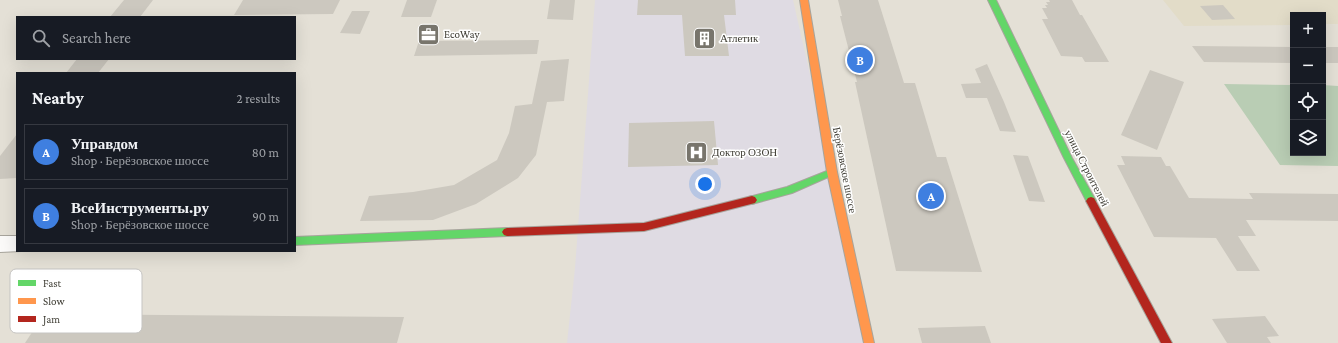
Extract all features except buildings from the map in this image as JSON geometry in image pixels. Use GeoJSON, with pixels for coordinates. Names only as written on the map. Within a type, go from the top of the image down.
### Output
{"type":"FeatureCollection","features":[{"type":"Feature","properties":{"kind":"main road","name":"Берёзовское шоссе"},"geometry":{"type":"LineString","coordinates":[[804,0],[832,172],[869,343]]}},
{"type":"Feature","properties":{"kind":"main road","name":"улица Строителей"},"geometry":{"type":"LineString","coordinates":[[992,0],[1068,158],[1167,343]]}},
{"type":"Feature","properties":{"kind":"main road"},"geometry":{"type":"LineString","coordinates":[[296,241],[644,227],[790,190],[832,172]]}},
{"type":"Feature","properties":{"kind":"street"},"geometry":{"type":"LineString","coordinates":[[0,244],[16,244]]}},
{"type":"Feature","properties":{"kind":"shaded area"},"geometry":{"type":"Polygon","coordinates":[[[595,0],[793,0],[871,343],[567,343],[575,268],[595,0]]]}},
{"type":"Feature","properties":{"kind":"shaded area"},"geometry":{"type":"Polygon","coordinates":[[[1163,0],[1338,0],[1338,24],[1326,24],[1326,12],[1290,12],[1290,25],[1184,26],[1163,0]]]}},
{"type":"Feature","properties":{"kind":"green space"},"geometry":{"type":"Polygon","coordinates":[[[1224,84],[1290,85],[1290,156],[1326,156],[1326,85],[1338,86],[1338,166],[1280,165],[1224,84]]]}},
{"type":"Feature","properties":{"kind":"traffic: fast"},"geometry":{"type":"LineString","coordinates":[[992,0],[1068,158],[1091,201]]}},
{"type":"Feature","properties":{"kind":"traffic: fast"},"geometry":{"type":"LineString","coordinates":[[752,200],[789,190],[832,172]]}},
{"type":"Feature","properties":{"kind":"traffic: fast"},"geometry":{"type":"LineString","coordinates":[[296,241],[507,232]]}},
{"type":"Feature","properties":{"kind":"traffic: slow"},"geometry":{"type":"LineString","coordinates":[[804,0],[832,172],[869,343]]}},
{"type":"Feature","properties":{"kind":"traffic: jam"},"geometry":{"type":"LineString","coordinates":[[507,232],[644,227],[752,200]]}},
{"type":"Feature","properties":{"kind":"traffic: jam"},"geometry":{"type":"LineString","coordinates":[[1091,201],[1167,343]]}},
{"type":"Feature","properties":{"kind":"place","name":"EcoWay"},"geometry":{"type":"Point","coordinates":[428,34]}},
{"type":"Feature","properties":{"kind":"place","name":"Атлетик"},"geometry":{"type":"Point","coordinates":[705,38]}},
{"type":"Feature","properties":{"kind":"place","name":"ВсеИнструменты.ру"},"geometry":{"type":"Point","coordinates":[860,60]}},
{"type":"Feature","properties":{"kind":"place","name":"Доктор ОЗОН"},"geometry":{"type":"Point","coordinates":[697,152]}},
{"type":"Feature","properties":{"kind":"place","name":"Управдом"},"geometry":{"type":"Point","coordinates":[931,196]}}]}
